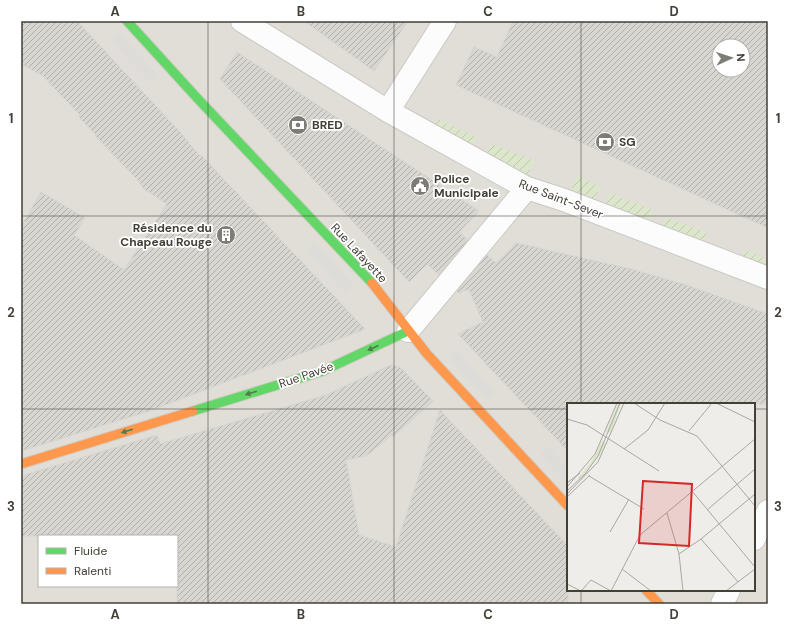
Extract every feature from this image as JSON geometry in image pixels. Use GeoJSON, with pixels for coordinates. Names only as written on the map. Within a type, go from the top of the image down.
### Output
{"type":"FeatureCollection","features":[{"type":"Feature","properties":{"kind":"street","name":"Rue Lafayette"},"geometry":{"type":"LineString","coordinates":[[127,21],[198,99],[376,287],[427,354],[567,505]]}},
{"type":"Feature","properties":{"kind":"street","name":"Rue Saint-Sever"},"geometry":{"type":"LineString","coordinates":[[242,21],[388,111],[527,188],[564,200],[768,278]]}},
{"type":"Feature","properties":{"kind":"street"},"geometry":{"type":"LineString","coordinates":[[388,111],[442,26]]}},
{"type":"Feature","properties":{"kind":"street","name":"Rue Pavée"},"geometry":{"type":"LineString","coordinates":[[21,464],[323,371],[408,331],[527,188]]}},
{"type":"Feature","properties":{"kind":"street"},"geometry":{"type":"LineString","coordinates":[[755,538],[768,511]]}},
{"type":"Feature","properties":{"kind":"street"},"geometry":{"type":"LineString","coordinates":[[647,591],[659,604]]}},
{"type":"Feature","properties":{"kind":"street"},"geometry":{"type":"LineString","coordinates":[[722,604],[728,591]]}},
{"type":"Feature","properties":{"kind":"shaded area"},"geometry":{"type":"Polygon","coordinates":[[[21,21],[768,21],[768,604],[21,604],[21,21]]]}},
{"type":"Feature","properties":{"kind":"shaded area"},"geometry":{"type":"Polygon","coordinates":[[[119,33],[158,76],[150,83],[111,41],[119,33]]]}},
{"type":"Feature","properties":{"kind":"shaded area"},"geometry":{"type":"Polygon","coordinates":[[[314,243],[354,285],[345,293],[306,251],[314,243]]]}},
{"type":"Feature","properties":{"kind":"shaded area"},"geometry":{"type":"Polygon","coordinates":[[[456,349],[495,392],[487,400],[448,357],[456,349]]]}},
{"type":"Feature","properties":{"kind":"shaded area"},"geometry":{"type":"Polygon","coordinates":[[[548,447],[567,467],[567,484],[540,454],[548,447]]]}},
{"type":"Feature","properties":{"kind":"green space"},"geometry":{"type":"Polygon","coordinates":[[[437,119],[477,137],[463,160],[428,136],[437,119]]]}},
{"type":"Feature","properties":{"kind":"green space"},"geometry":{"type":"Polygon","coordinates":[[[492,144],[535,161],[516,195],[477,170],[492,144]]]}},
{"type":"Feature","properties":{"kind":"green space"},"geometry":{"type":"Polygon","coordinates":[[[577,176],[600,187],[585,220],[563,211],[577,176]]]}},
{"type":"Feature","properties":{"kind":"green space"},"geometry":{"type":"Polygon","coordinates":[[[610,193],[653,210],[642,238],[598,224],[610,193]]]}},
{"type":"Feature","properties":{"kind":"green space"},"geometry":{"type":"Polygon","coordinates":[[[666,217],[707,233],[697,259],[655,243],[666,217]]]}},
{"type":"Feature","properties":{"kind":"green space"},"geometry":{"type":"Polygon","coordinates":[[[745,250],[768,260],[768,284],[737,272],[745,250]]]}},
{"type":"Feature","properties":{"kind":"building"},"geometry":{"type":"Polygon","coordinates":[[[21,21],[77,21],[180,132],[200,156],[201,155],[365,329],[149,411],[21,451],[21,227],[41,192],[85,218],[74,235],[124,270],[167,204],[144,189],[137,179],[95,136],[96,135],[79,117],[80,115],[42,75],[21,64],[21,21]]]}},
{"type":"Feature","properties":{"kind":"building"},"geometry":{"type":"Polygon","coordinates":[[[304,21],[408,21],[374,71],[304,21]]]}},
{"type":"Feature","properties":{"kind":"building"},"geometry":{"type":"Polygon","coordinates":[[[513,21],[768,21],[768,228],[456,85],[474,47],[497,57],[513,21]]]}},
{"type":"Feature","properties":{"kind":"building"},"geometry":{"type":"Polygon","coordinates":[[[237,52],[479,211],[459,232],[468,240],[439,275],[427,264],[409,282],[220,79],[237,52]]]}},
{"type":"Feature","properties":{"kind":"building"},"geometry":{"type":"Polygon","coordinates":[[[516,243],[631,269],[686,285],[768,314],[768,404],[567,403],[567,450],[458,334],[483,322],[469,289],[459,293],[457,291],[487,255],[496,263],[516,243]]]}},
{"type":"Feature","properties":{"kind":"building"},"geometry":{"type":"Polygon","coordinates":[[[391,365],[400,367],[433,401],[393,437],[392,435],[366,456],[346,460],[359,535],[396,547],[440,410],[567,545],[568,604],[177,604],[178,535],[21,536],[21,476],[157,435],[160,444],[326,395],[391,365]]]}},
{"type":"Feature","properties":{"kind":"traffic: fast"},"geometry":{"type":"LineString","coordinates":[[127,21],[198,99],[372,283]]}},
{"type":"Feature","properties":{"kind":"traffic: fast"},"geometry":{"type":"LineString","coordinates":[[193,411],[323,371],[408,331]]}},
{"type":"Feature","properties":{"kind":"traffic: slow"},"geometry":{"type":"LineString","coordinates":[[372,283],[427,354],[567,505]]}},
{"type":"Feature","properties":{"kind":"traffic: slow"},"geometry":{"type":"LineString","coordinates":[[21,464],[193,411]]}},
{"type":"Feature","properties":{"kind":"traffic: slow"},"geometry":{"type":"LineString","coordinates":[[647,591],[659,604]]}},
{"type":"Feature","properties":{"kind":"place","name":"BRED"},"geometry":{"type":"Point","coordinates":[298,125]}},
{"type":"Feature","properties":{"kind":"place","name":"SG"},"geometry":{"type":"Point","coordinates":[605,142]}},
{"type":"Feature","properties":{"kind":"place","name":"Police Municipale"},"geometry":{"type":"Point","coordinates":[420,186]}},
{"type":"Feature","properties":{"kind":"place","name":"Résidence du Chapeau Rouge"},"geometry":{"type":"Point","coordinates":[226,235]}}]}
